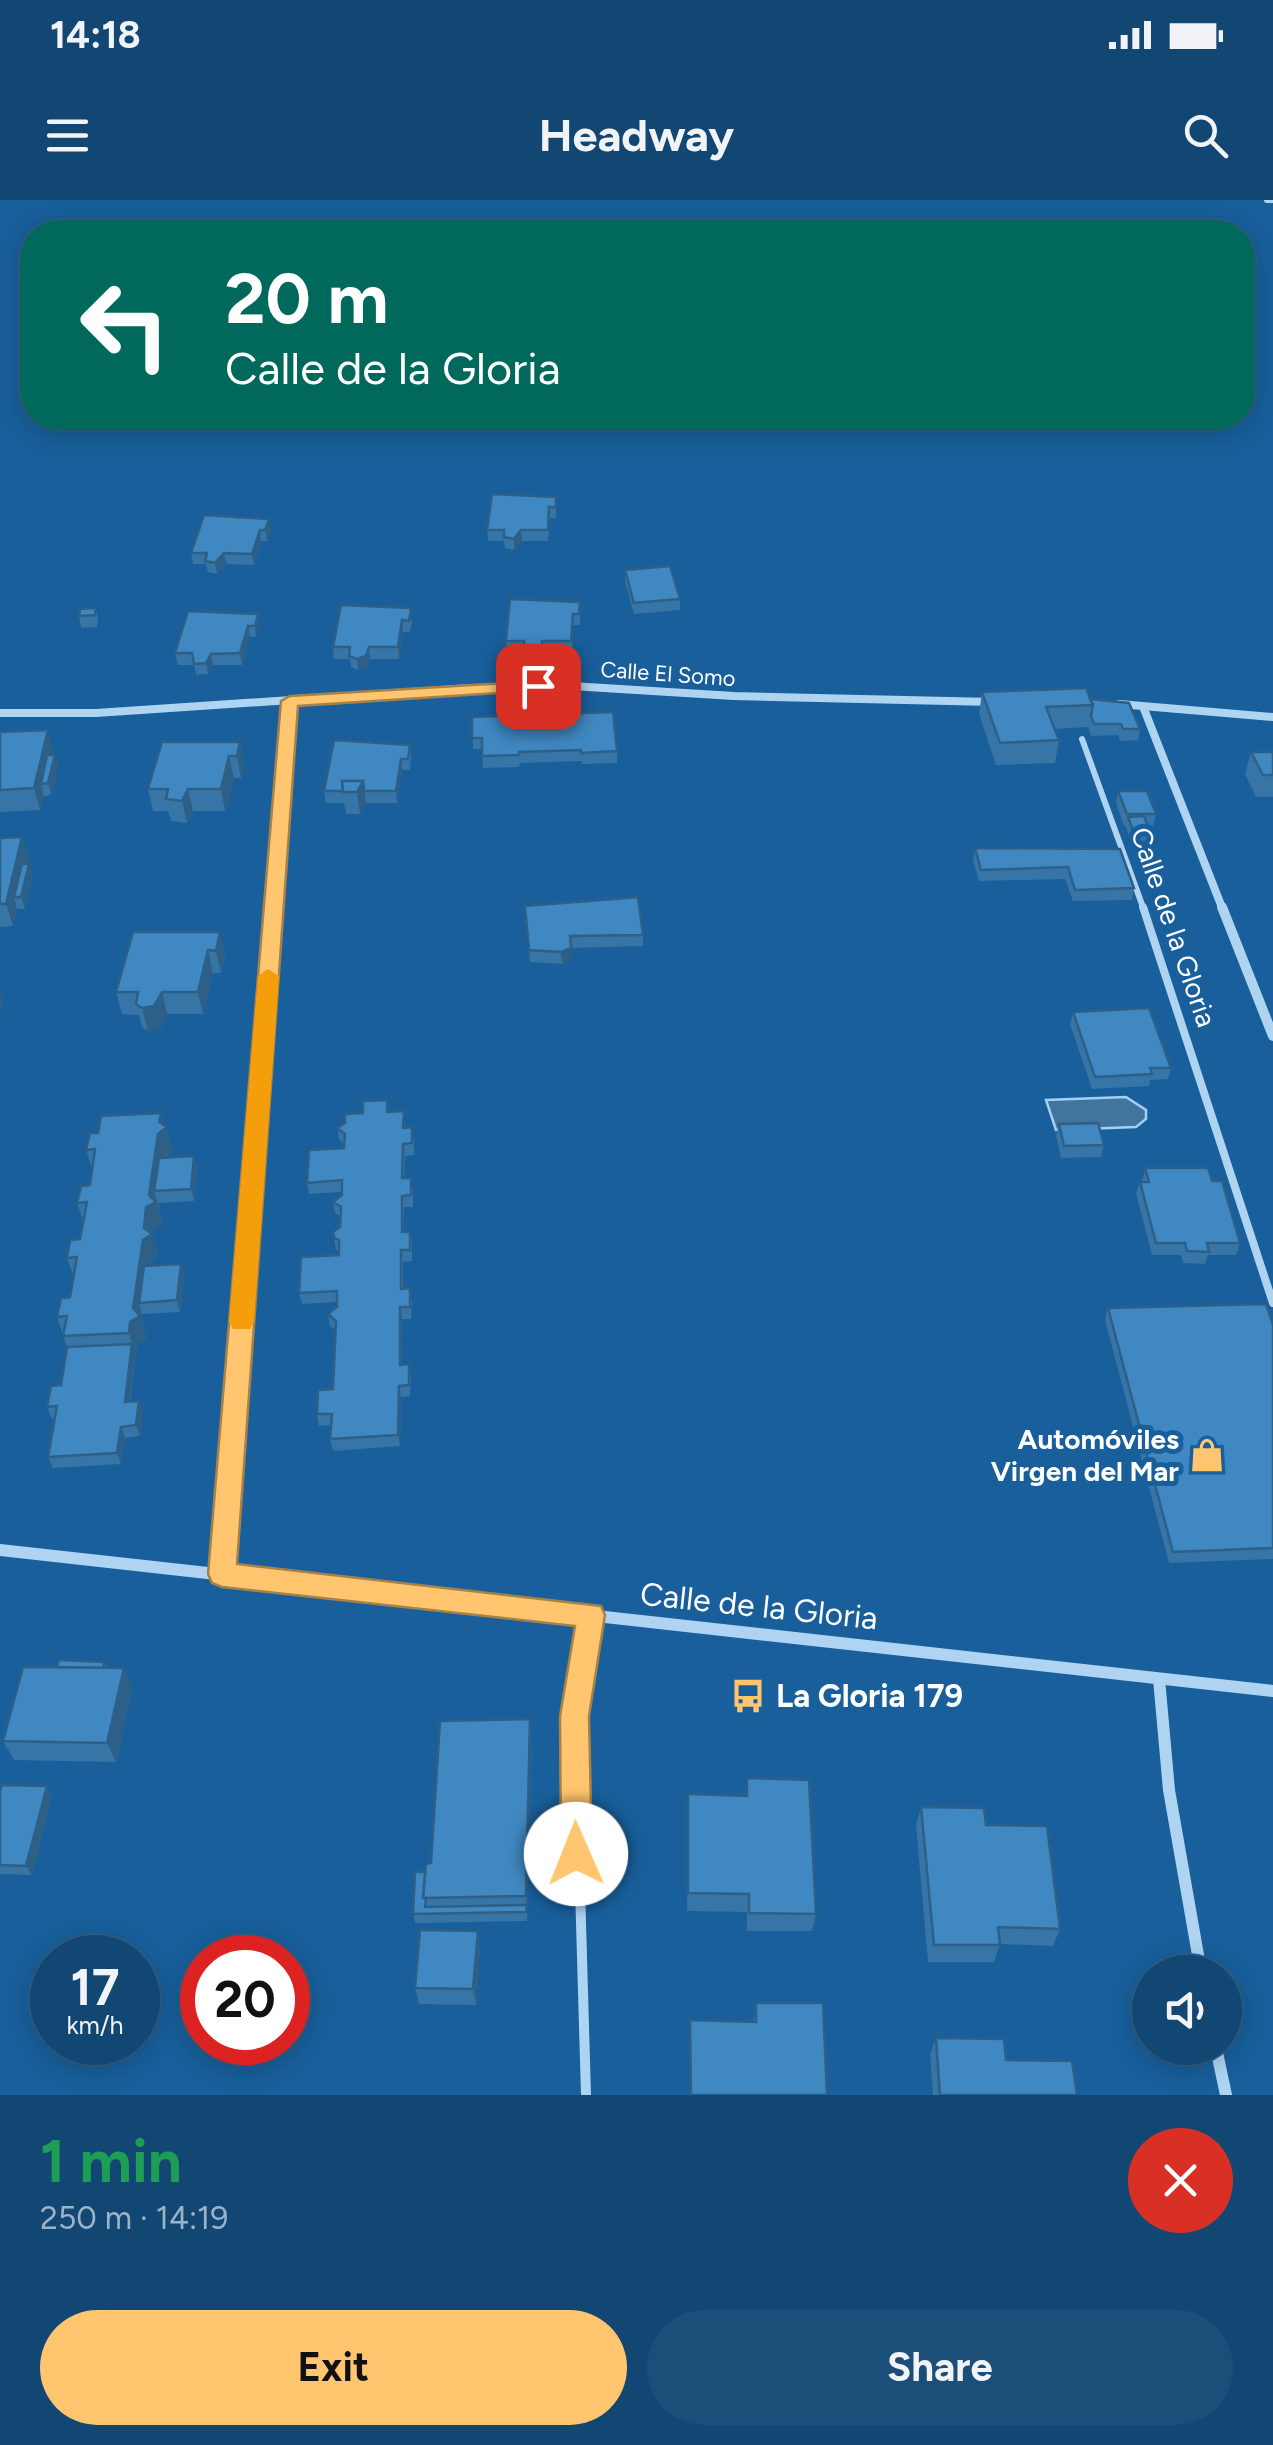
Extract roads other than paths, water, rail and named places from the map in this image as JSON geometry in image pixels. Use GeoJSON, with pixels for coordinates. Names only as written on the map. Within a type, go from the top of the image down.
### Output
{"type":"FeatureCollection","features":[{"type":"Feature","properties":{"kind":"street","name":"Calle El Somo"},"geometry":{"type":"LineString","coordinates":[[0,713],[96,713],[471,688],[571,686],[734,696],[1014,702]]}},
{"type":"Feature","properties":{"kind":"street"},"geometry":{"type":"LineString","coordinates":[[1101,701],[1273,717]]}},
{"type":"Feature","properties":{"kind":"street","name":"Calle de la Gloria"},"geometry":{"type":"LineString","coordinates":[[1144,708],[1273,1036]]}},
{"type":"Feature","properties":{"kind":"street","name":"Calle de la Gloria"},"geometry":{"type":"LineString","coordinates":[[0,1550],[1273,1692]]}},
{"type":"Feature","properties":{"kind":"street"},"geometry":{"type":"LineString","coordinates":[[1159,1679],[1169,1804],[1199,1955]]}},
{"type":"Feature","properties":{"kind":"street"},"geometry":{"type":"LineString","coordinates":[[1220,2065],[1226,2095]]}},
{"type":"Feature","properties":{"kind":"lane"},"geometry":{"type":"LineString","coordinates":[[222,1574],[290,701]]}},
{"type":"Feature","properties":{"kind":"lane","name":"Calle de la Gloria"},"geometry":{"type":"LineString","coordinates":[[1082,739],[1148,922],[1273,1302]]}},
{"type":"Feature","properties":{"kind":"lane"},"geometry":{"type":"LineString","coordinates":[[586,2095],[575,1716],[591,1615]]}},
{"type":"Feature","properties":{"kind":"water"},"geometry":{"type":"Polygon","coordinates":[[[1126,1097],[1146,1110],[1146,1119],[1136,1127],[1056,1130],[1046,1100],[1126,1097]]]}},
{"type":"Feature","properties":{"kind":"place","name":"Automóviles Virgen del Mar"},"geometry":{"type":"Point","coordinates":[1207,1455]}},
{"type":"Feature","properties":{"kind":"place","name":"La Gloria 179"},"geometry":{"type":"Point","coordinates":[748,1696]}}]}
